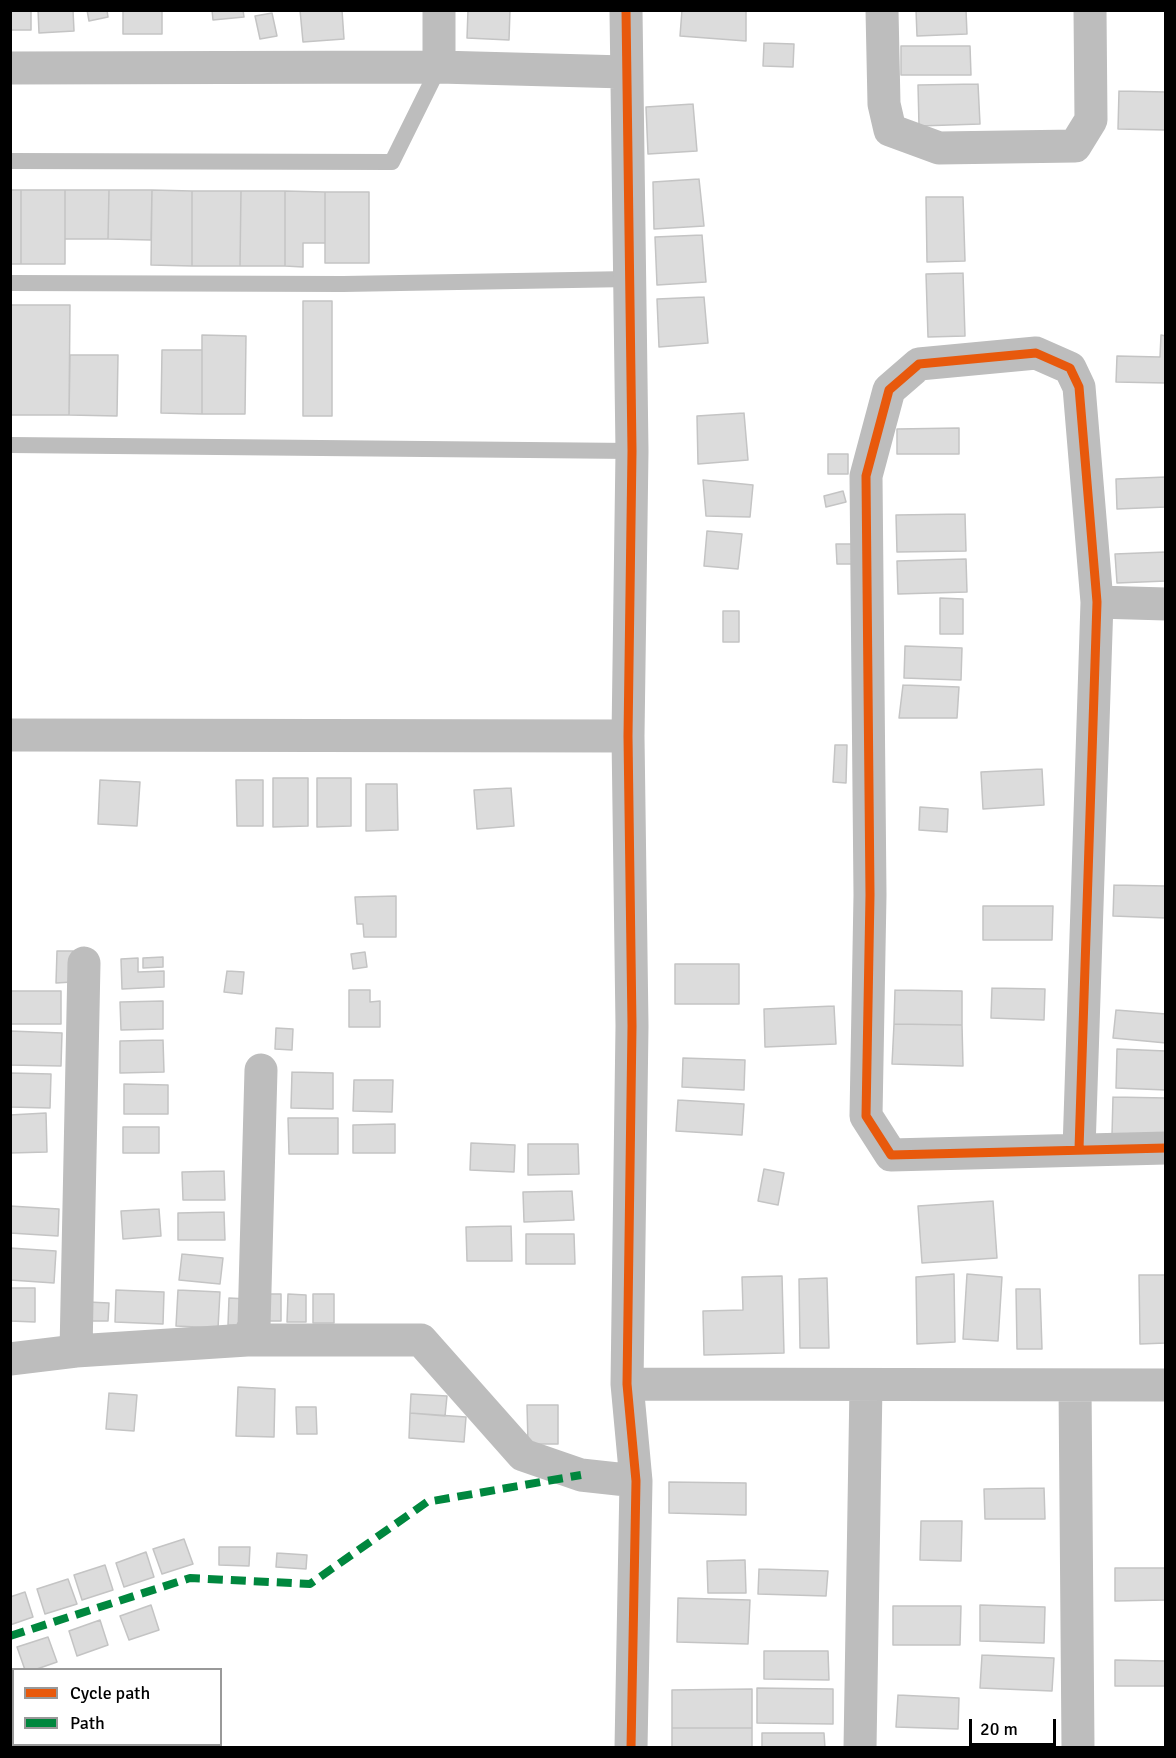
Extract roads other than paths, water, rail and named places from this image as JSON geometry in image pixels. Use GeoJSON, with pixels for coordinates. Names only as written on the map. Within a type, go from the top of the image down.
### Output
{"type":"FeatureCollection","features":[{"type":"Feature","properties":{"kind":"street"},"geometry":{"type":"LineString","coordinates":[[438,10],[439,67]]}},
{"type":"Feature","properties":{"kind":"street"},"geometry":{"type":"LineString","coordinates":[[626,10],[625,72],[632,451],[628,736],[632,1026],[627,1384],[636,1481],[631,1748]]}},
{"type":"Feature","properties":{"kind":"street"},"geometry":{"type":"LineString","coordinates":[[882,10],[884,104],[890,130],[939,147],[1075,146],[1091,120],[1090,10]]}},
{"type":"Feature","properties":{"kind":"street"},"geometry":{"type":"LineString","coordinates":[[10,68],[439,67],[625,72]]}},
{"type":"Feature","properties":{"kind":"street"},"geometry":{"type":"LineString","coordinates":[[1079,1149],[1097,602],[1079,387],[1070,368],[1036,352],[919,364],[889,390],[866,476],[870,895],[866,1116],[891,1155],[1166,1148]]}},
{"type":"Feature","properties":{"kind":"street"},"geometry":{"type":"LineString","coordinates":[[1097,602],[1166,604]]}},
{"type":"Feature","properties":{"kind":"street"},"geometry":{"type":"LineString","coordinates":[[10,735],[628,736]]}},
{"type":"Feature","properties":{"kind":"street"},"geometry":{"type":"LineString","coordinates":[[76,1351],[84,963]]}},
{"type":"Feature","properties":{"kind":"street"},"geometry":{"type":"LineString","coordinates":[[247,1340],[254,1326],[261,1070]]}},
{"type":"Feature","properties":{"kind":"street"},"geometry":{"type":"LineString","coordinates":[[10,1359],[76,1351],[247,1340],[421,1340],[523,1455],[581,1475],[636,1481]]}},
{"type":"Feature","properties":{"kind":"street"},"geometry":{"type":"LineString","coordinates":[[627,1384],[1166,1384]]}},
{"type":"Feature","properties":{"kind":"street"},"geometry":{"type":"LineString","coordinates":[[860,1748],[866,1385]]}},
{"type":"Feature","properties":{"kind":"street"},"geometry":{"type":"LineString","coordinates":[[1075,1385],[1078,1748]]}},
{"type":"Feature","properties":{"kind":"lane"},"geometry":{"type":"LineString","coordinates":[[10,161],[392,162],[439,67]]}},
{"type":"Feature","properties":{"kind":"lane"},"geometry":{"type":"LineString","coordinates":[[10,283],[342,284],[630,279]]}},
{"type":"Feature","properties":{"kind":"lane"},"geometry":{"type":"LineString","coordinates":[[10,445],[632,451]]}}]}
